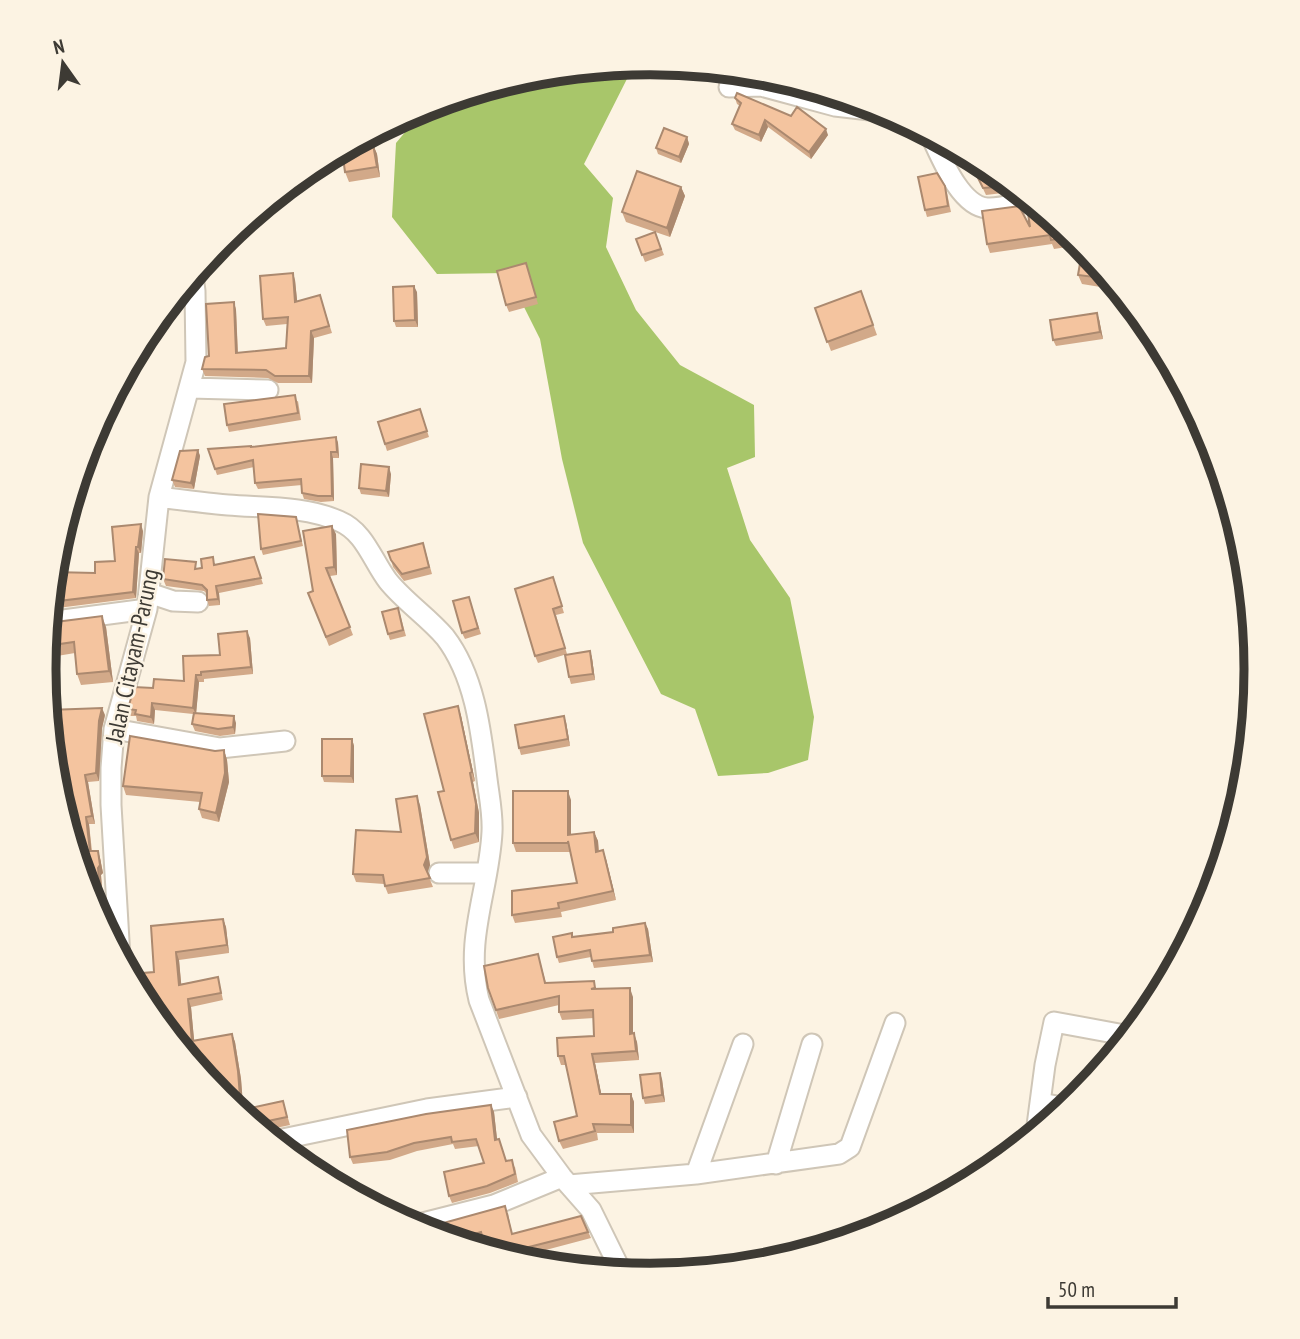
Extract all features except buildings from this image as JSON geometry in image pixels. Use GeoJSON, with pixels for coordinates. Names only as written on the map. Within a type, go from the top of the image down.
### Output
{"type":"FeatureCollection","features":[{"type":"Feature","properties":{"kind":"street"},"geometry":{"type":"LineString","coordinates":[[729,88],[760,86]]}},
{"type":"Feature","properties":{"kind":"street"},"geometry":{"type":"LineString","coordinates":[[763,87],[839,106]]}},
{"type":"Feature","properties":{"kind":"street"},"geometry":{"type":"LineString","coordinates":[[939,151],[956,184],[973,203],[985,208],[1018,203]]}},
{"type":"Feature","properties":{"kind":"street","name":"Jalan Citayam-Parung"},"geometry":{"type":"LineString","coordinates":[[119,935],[111,805],[114,729],[148,601],[159,497],[196,362],[194,289]]}},
{"type":"Feature","properties":{"kind":"street"},"geometry":{"type":"LineString","coordinates":[[190,388],[268,390]]}},
{"type":"Feature","properties":{"kind":"street"},"geometry":{"type":"LineString","coordinates":[[159,497],[295,510],[336,519],[358,534],[399,595],[442,634],[467,677],[478,721],[490,804],[491,838],[473,959],[474,981],[488,1027],[504,1059],[531,1135],[565,1181],[591,1210],[617,1262]]}},
{"type":"Feature","properties":{"kind":"street"},"geometry":{"type":"LineString","coordinates":[[58,620],[148,601],[198,602]]}},
{"type":"Feature","properties":{"kind":"street"},"geometry":{"type":"LineString","coordinates":[[114,729],[220,748],[285,741]]}},
{"type":"Feature","properties":{"kind":"street"},"geometry":{"type":"LineString","coordinates":[[439,873],[485,873]]}},
{"type":"Feature","properties":{"kind":"street"},"geometry":{"type":"LineString","coordinates":[[1039,1119],[1045,1065],[1054,1022],[1119,1034]]}},
{"type":"Feature","properties":{"kind":"street"},"geometry":{"type":"LineString","coordinates":[[431,1221],[494,1205],[565,1181],[696,1174],[830,1157],[850,1147],[895,1023]]}},
{"type":"Feature","properties":{"kind":"street"},"geometry":{"type":"LineString","coordinates":[[696,1174],[743,1044]]}},
{"type":"Feature","properties":{"kind":"street"},"geometry":{"type":"LineString","coordinates":[[776,1164],[812,1044]]}},
{"type":"Feature","properties":{"kind":"street"},"geometry":{"type":"LineString","coordinates":[[285,1139],[427,1109],[517,1097]]}},
{"type":"Feature","properties":{"kind":"street"},"geometry":{"type":"LineString","coordinates":[[1041,1103],[1053,1105]]}},
{"type":"Feature","properties":{"kind":"shaded area"},"geometry":{"type":"Polygon","coordinates":[[[628,76],[584,164],[613,198],[606,247],[636,310],[680,365],[754,405],[755,457],[727,468],[750,540],[790,598],[814,717],[808,760],[768,773],[718,776],[695,709],[661,694],[583,543],[562,459],[540,339],[507,273],[437,274],[392,217],[396,143],[409,127],[459,107],[496,96],[572,81],[628,76]]]}}]}
